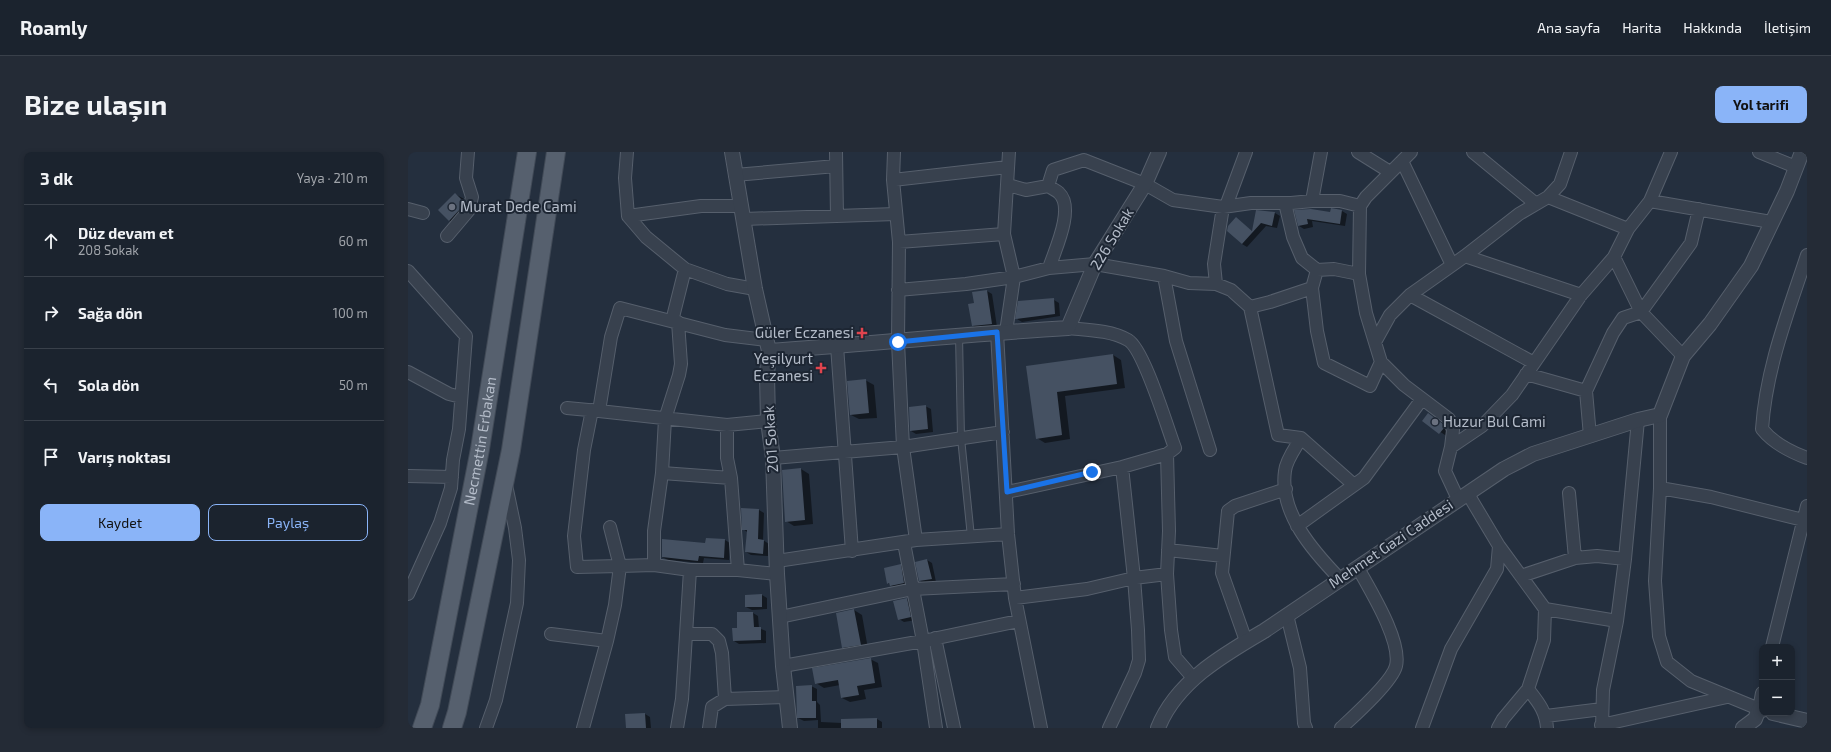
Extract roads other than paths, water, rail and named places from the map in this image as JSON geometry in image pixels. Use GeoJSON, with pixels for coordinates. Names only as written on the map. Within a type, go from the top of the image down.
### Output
{"type":"FeatureCollection","features":[{"type":"Feature","properties":{"kind":"main road","name":"Necmettin Erbakan"},"geometry":{"type":"LineString","coordinates":[[422,728],[430,705],[480,449],[527,152]]}},
{"type":"Feature","properties":{"kind":"main road","name":"Necmettin Erbakan"},"geometry":{"type":"LineString","coordinates":[[452,728],[457,712],[511,450],[556,152]]}},
{"type":"Feature","properties":{"kind":"street"},"geometry":{"type":"LineString","coordinates":[[447,236],[469,210],[472,197],[466,178],[468,152]]}},
{"type":"Feature","properties":{"kind":"street"},"geometry":{"type":"LineString","coordinates":[[627,152],[625,178],[628,216],[646,237],[685,269],[727,284],[755,289]]}},
{"type":"Feature","properties":{"kind":"street","name":"201 Sokak"},"geometry":{"type":"LineString","coordinates":[[732,152],[755,289],[767,346],[768,421],[773,458],[777,567],[783,666],[790,728]]}},
{"type":"Feature","properties":{"kind":"street"},"geometry":{"type":"LineString","coordinates":[[836,152],[837,216]]}},
{"type":"Feature","properties":{"kind":"street"},"geometry":{"type":"LineString","coordinates":[[894,152],[894,180],[898,242],[898,342],[903,447],[916,540]]}},
{"type":"Feature","properties":{"kind":"street"},"geometry":{"type":"LineString","coordinates":[[1009,152],[1004,234],[1014,277],[1002,332],[1003,432],[1008,534],[1018,622],[1038,704],[1041,728]]}},
{"type":"Feature","properties":{"kind":"street","name":"226 Sokak"},"geometry":{"type":"LineString","coordinates":[[1068,328],[1094,264],[1145,184],[1159,152]]}},
{"type":"Feature","properties":{"kind":"street"},"geometry":{"type":"LineString","coordinates":[[1216,284],[1214,264],[1225,207],[1246,152]]}},
{"type":"Feature","properties":{"kind":"street"},"geometry":{"type":"LineString","coordinates":[[1312,201],[1321,152]]}},
{"type":"Feature","properties":{"kind":"street"},"geometry":{"type":"LineString","coordinates":[[1358,152],[1390,172]]}},
{"type":"Feature","properties":{"kind":"street"},"geometry":{"type":"LineString","coordinates":[[1411,152],[1366,197],[1360,206],[1359,274],[1366,313],[1381,362],[1404,385],[1449,419],[1453,430],[1451,447],[1444,471],[1545,609],[1544,640],[1528,689],[1503,719],[1498,728]]}},
{"type":"Feature","properties":{"kind":"street"},"geometry":{"type":"LineString","coordinates":[[1473,152],[1536,204]]}},
{"type":"Feature","properties":{"kind":"street"},"geometry":{"type":"LineString","coordinates":[[1375,342],[1390,315],[1410,295],[1465,256],[1519,214],[1548,197],[1560,184],[1570,152]]}},
{"type":"Feature","properties":{"kind":"street"},"geometry":{"type":"LineString","coordinates":[[1451,447],[1482,426],[1512,395],[1581,295],[1614,257],[1628,230],[1650,201],[1671,152]]}},
{"type":"Feature","properties":{"kind":"street"},"geometry":{"type":"LineString","coordinates":[[1759,152],[1796,167]]}},
{"type":"Feature","properties":{"kind":"street"},"geometry":{"type":"LineString","coordinates":[[1759,710],[1691,681],[1667,662],[1659,636],[1655,581],[1660,488],[1660,415],[1683,356],[1710,324],[1751,266],[1787,191],[1802,152]]}},
{"type":"Feature","properties":{"kind":"street"},"geometry":{"type":"LineString","coordinates":[[1048,186],[1053,170],[1086,156],[1145,184],[1173,200],[1225,207],[1251,203],[1312,201],[1340,201],[1360,206]]}},
{"type":"Feature","properties":{"kind":"street"},"geometry":{"type":"LineString","coordinates":[[1402,161],[1452,265]]}},
{"type":"Feature","properties":{"kind":"street"},"geometry":{"type":"LineString","coordinates":[[735,175],[836,166]]}},
{"type":"Feature","properties":{"kind":"street"},"geometry":{"type":"LineString","coordinates":[[894,180],[1008,166]]}},
{"type":"Feature","properties":{"kind":"street"},"geometry":{"type":"LineString","coordinates":[[1008,185],[1026,190],[1048,186],[1059,193],[1064,201],[1066,214],[1049,268]]}},
{"type":"Feature","properties":{"kind":"street"},"geometry":{"type":"LineString","coordinates":[[1548,197],[1628,230]]}},
{"type":"Feature","properties":{"kind":"street"},"geometry":{"type":"LineString","coordinates":[[1650,201],[1771,222]]}},
{"type":"Feature","properties":{"kind":"street"},"geometry":{"type":"LineString","coordinates":[[1285,203],[1293,237],[1302,258],[1317,270],[1334,269],[1359,274]]}},
{"type":"Feature","properties":{"kind":"street"},"geometry":{"type":"LineString","coordinates":[[628,216],[701,206],[742,213],[837,216],[896,214]]}},
{"type":"Feature","properties":{"kind":"street"},"geometry":{"type":"LineString","coordinates":[[1590,436],[1586,391],[1613,334],[1623,318],[1641,312],[1691,243],[1699,209]]}},
{"type":"Feature","properties":{"kind":"street"},"geometry":{"type":"LineString","coordinates":[[408,210],[423,213]]}},
{"type":"Feature","properties":{"kind":"street"},"geometry":{"type":"LineString","coordinates":[[898,242],[1004,234]]}},
{"type":"Feature","properties":{"kind":"street"},"geometry":{"type":"LineString","coordinates":[[1807,255],[1781,330],[1764,402],[1762,429],[1769,438],[1794,453],[1807,458]]}},
{"type":"Feature","properties":{"kind":"street"},"geometry":{"type":"LineString","coordinates":[[1465,256],[1581,295]]}},
{"type":"Feature","properties":{"kind":"street"},"geometry":{"type":"LineString","coordinates":[[1614,257],[1641,312],[1683,356]]}},
{"type":"Feature","properties":{"kind":"street"},"geometry":{"type":"LineString","coordinates":[[898,290],[1014,277],[1049,268],[1094,264],[1164,276],[1190,283],[1216,284],[1232,290],[1250,307],[1278,436],[1301,438],[1354,485]]}},
{"type":"Feature","properties":{"kind":"street"},"geometry":{"type":"LineString","coordinates":[[654,565],[654,531],[662,473],[665,419],[681,364],[675,322],[685,269]]}},
{"type":"Feature","properties":{"kind":"street"},"geometry":{"type":"LineString","coordinates":[[1317,270],[1312,288],[1317,331],[1324,363],[1370,386],[1381,362]]}},
{"type":"Feature","properties":{"kind":"street"},"geometry":{"type":"LineString","coordinates":[[408,271],[466,336],[459,429],[453,460],[451,488],[440,523],[408,594]]}},
{"type":"Feature","properties":{"kind":"street"},"geometry":{"type":"LineString","coordinates":[[1164,276],[1176,341],[1210,450]]}},
{"type":"Feature","properties":{"kind":"street"},"geometry":{"type":"LineString","coordinates":[[1250,307],[1312,288]]}},
{"type":"Feature","properties":{"kind":"street"},"geometry":{"type":"LineString","coordinates":[[1410,295],[1534,363]]}},
{"type":"Feature","properties":{"kind":"street"},"geometry":{"type":"LineString","coordinates":[[1007,492],[1122,467],[1167,454],[1175,448],[1141,355],[1129,340],[1110,333],[1068,328],[959,335],[898,342],[837,346],[767,346],[620,308],[611,337],[596,411],[584,450],[574,536],[577,567],[654,565],[690,570],[738,570],[777,567],[852,551],[916,540],[1008,534]]}},
{"type":"Feature","properties":{"kind":"street"},"geometry":{"type":"LineString","coordinates":[[837,346],[852,551]]}},
{"type":"Feature","properties":{"kind":"street"},"geometry":{"type":"LineString","coordinates":[[408,372],[449,394],[461,396]]}},
{"type":"Feature","properties":{"kind":"street"},"geometry":{"type":"LineString","coordinates":[[1526,374],[1586,391]]}},
{"type":"Feature","properties":{"kind":"street"},"geometry":{"type":"LineString","coordinates":[[1297,526],[1364,478],[1422,398]]}},
{"type":"Feature","properties":{"kind":"street"},"geometry":{"type":"LineString","coordinates":[[567,408],[726,425],[768,421]]}},
{"type":"Feature","properties":{"kind":"street","name":"Mehmet Gazi Caddesi"},"geometry":{"type":"LineString","coordinates":[[1158,728],[1173,698],[1227,652],[1287,615],[1504,469],[1533,454],[1638,420],[1660,415]]}},
{"type":"Feature","properties":{"kind":"street"},"geometry":{"type":"LineString","coordinates":[[1638,420],[1626,559],[1617,621],[1603,690],[1602,726],[1727,697]]}},
{"type":"Feature","properties":{"kind":"street"},"geometry":{"type":"LineString","coordinates":[[726,425],[727,458],[731,478],[738,570]]}},
{"type":"Feature","properties":{"kind":"street"},"geometry":{"type":"LineString","coordinates":[[773,458],[903,447],[1003,432]]}},
{"type":"Feature","properties":{"kind":"street"},"geometry":{"type":"LineString","coordinates":[[1301,438],[1285,469],[1289,510],[1297,526],[1323,561],[1340,579]]}},
{"type":"Feature","properties":{"kind":"street"},"geometry":{"type":"LineString","coordinates":[[1167,454],[1167,574],[1171,630],[1175,657],[1194,679]]}},
{"type":"Feature","properties":{"kind":"street"},"geometry":{"type":"LineString","coordinates":[[1109,728],[1135,673],[1139,660],[1134,578],[1122,467]]}},
{"type":"Feature","properties":{"kind":"street"},"geometry":{"type":"LineString","coordinates":[[662,473],[731,478]]}},
{"type":"Feature","properties":{"kind":"street"},"geometry":{"type":"LineString","coordinates":[[408,476],[452,478]]}},
{"type":"Feature","properties":{"kind":"street"},"geometry":{"type":"LineString","coordinates":[[486,728],[496,700],[517,603],[519,560],[515,528],[505,480]]}},
{"type":"Feature","properties":{"kind":"street"},"geometry":{"type":"LineString","coordinates":[[1660,488],[1711,498],[1805,521]]}},
{"type":"Feature","properties":{"kind":"street"},"geometry":{"type":"LineString","coordinates":[[1246,641],[1222,574],[1228,511],[1235,506],[1286,489]]}},
{"type":"Feature","properties":{"kind":"street"},"geometry":{"type":"LineString","coordinates":[[1569,493],[1575,558]]}},
{"type":"Feature","properties":{"kind":"street"},"geometry":{"type":"LineString","coordinates":[[1773,644],[1805,521],[1807,506]]}},
{"type":"Feature","properties":{"kind":"street"},"geometry":{"type":"LineString","coordinates":[[583,728],[607,641],[615,605],[620,566],[610,527]]}},
{"type":"Feature","properties":{"kind":"street"},"geometry":{"type":"LineString","coordinates":[[904,543],[913,589],[954,728]]}},
{"type":"Feature","properties":{"kind":"street"},"geometry":{"type":"LineString","coordinates":[[1422,728],[1451,649],[1497,569],[1498,546]]}},
{"type":"Feature","properties":{"kind":"street"},"geometry":{"type":"LineString","coordinates":[[1168,550],[1223,556]]}},
{"type":"Feature","properties":{"kind":"street"},"geometry":{"type":"LineString","coordinates":[[1520,576],[1575,558],[1597,556],[1626,559]]}},
{"type":"Feature","properties":{"kind":"street"},"geometry":{"type":"LineString","coordinates":[[1341,728],[1380,691],[1396,668],[1397,650],[1395,644],[1376,602],[1358,568]]}},
{"type":"Feature","properties":{"kind":"street"},"geometry":{"type":"LineString","coordinates":[[676,728],[682,699],[690,570]]}},
{"type":"Feature","properties":{"kind":"street"},"geometry":{"type":"LineString","coordinates":[[1015,598],[1087,589],[1134,578],[1167,574]]}},
{"type":"Feature","properties":{"kind":"street"},"geometry":{"type":"LineString","coordinates":[[780,617],[913,589],[1014,584]]}},
{"type":"Feature","properties":{"kind":"street"},"geometry":{"type":"LineString","coordinates":[[1545,609],[1617,621]]}},
{"type":"Feature","properties":{"kind":"street"},"geometry":{"type":"LineString","coordinates":[[1287,615],[1300,668],[1304,723],[1306,728]]}},
{"type":"Feature","properties":{"kind":"street"},"geometry":{"type":"LineString","coordinates":[[783,666],[929,640],[1018,622]]}},
{"type":"Feature","properties":{"kind":"street"},"geometry":{"type":"LineString","coordinates":[[551,634],[607,641]]}},
{"type":"Feature","properties":{"kind":"street"},"geometry":{"type":"LineString","coordinates":[[686,634],[712,634],[719,641],[722,653],[726,700]]}},
{"type":"Feature","properties":{"kind":"street"},"geometry":{"type":"LineString","coordinates":[[929,640],[936,728]]}},
{"type":"Feature","properties":{"kind":"street"},"geometry":{"type":"LineString","coordinates":[[1528,689],[1542,707],[1547,722],[1602,709]]}},
{"type":"Feature","properties":{"kind":"street"},"geometry":{"type":"LineString","coordinates":[[709,728],[712,707],[726,700],[786,697]]}},
{"type":"Feature","properties":{"kind":"street"},"geometry":{"type":"LineString","coordinates":[[1743,728],[1755,719],[1759,712]]}},
{"type":"Feature","properties":{"kind":"street"},"geometry":{"type":"LineString","coordinates":[[1786,716],[1807,721]]}},
{"type":"Feature","properties":{"kind":"lane"},"geometry":{"type":"LineString","coordinates":[[959,335],[961,438],[971,536]]}},
{"type":"Feature","properties":{"kind":"place","name":"Murat Dede Cami"},"geometry":{"type":"Point","coordinates":[452,207]}},
{"type":"Feature","properties":{"kind":"place","name":"Güler Eczanesi"},"geometry":{"type":"Point","coordinates":[862,333]}},
{"type":"Feature","properties":{"kind":"place","name":"Yeşilyurt Eczanesi"},"geometry":{"type":"Point","coordinates":[821,368]}},
{"type":"Feature","properties":{"kind":"place","name":"Huzur Bul Cami"},"geometry":{"type":"Point","coordinates":[1435,422]}}]}
